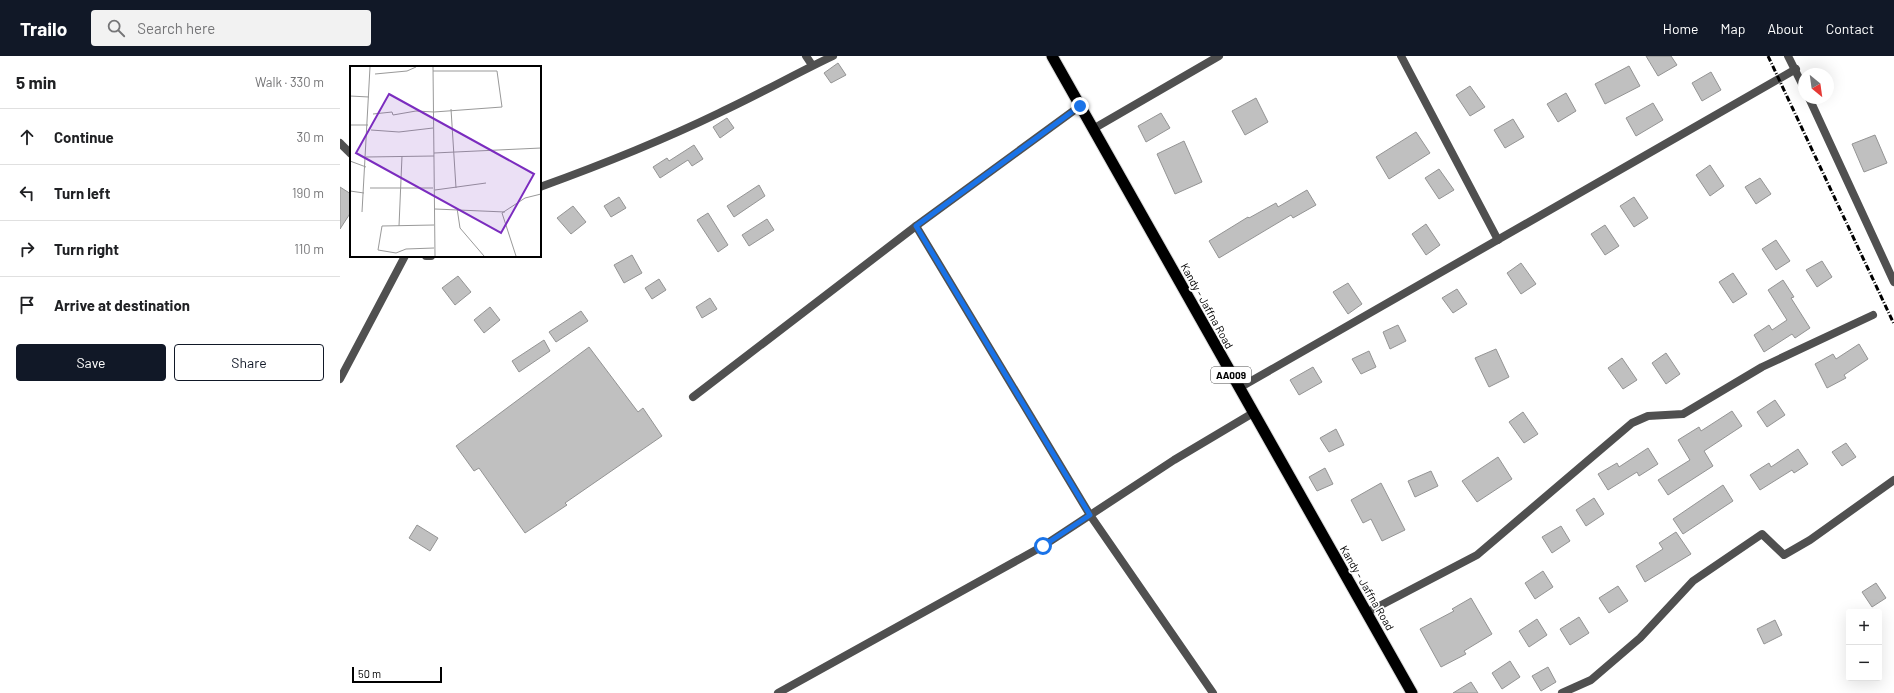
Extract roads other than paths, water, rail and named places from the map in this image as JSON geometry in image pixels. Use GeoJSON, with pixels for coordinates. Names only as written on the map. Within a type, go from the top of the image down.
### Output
{"type":"FeatureCollection","features":[{"type":"Feature","properties":{"kind":"highway","name":"Kandy - Jaffna Road"},"geometry":{"type":"LineString","coordinates":[[1052,56],[1412,693]]}},
{"type":"Feature","properties":{"kind":"street"},"geometry":{"type":"LineString","coordinates":[[806,56],[812,65]]}},
{"type":"Feature","properties":{"kind":"street"},"geometry":{"type":"LineString","coordinates":[[541,187],[627,155],[720,113],[812,65],[833,56]]}},
{"type":"Feature","properties":{"kind":"street"},"geometry":{"type":"LineString","coordinates":[[1093,129],[1219,56]]}},
{"type":"Feature","properties":{"kind":"street"},"geometry":{"type":"LineString","coordinates":[[1402,56],[1498,240]]}},
{"type":"Feature","properties":{"kind":"street"},"geometry":{"type":"LineString","coordinates":[[1788,56],[1798,74]]}},
{"type":"Feature","properties":{"kind":"street"},"geometry":{"type":"LineString","coordinates":[[1239,388],[1796,69]]}},
{"type":"Feature","properties":{"kind":"street"},"geometry":{"type":"LineString","coordinates":[[1812,104],[1894,282]]}},
{"type":"Feature","properties":{"kind":"street"},"geometry":{"type":"LineString","coordinates":[[693,397],[916,226],[1080,106]]}},
{"type":"Feature","properties":{"kind":"street"},"geometry":{"type":"LineString","coordinates":[[340,143],[350,153]]}},
{"type":"Feature","properties":{"kind":"street"},"geometry":{"type":"LineString","coordinates":[[916,226],[1090,515],[1213,693]]}},
{"type":"Feature","properties":{"kind":"street"},"geometry":{"type":"LineString","coordinates":[[340,378],[405,257]]}},
{"type":"Feature","properties":{"kind":"street"},"geometry":{"type":"LineString","coordinates":[[1366,613],[1478,555],[1632,423],[1648,416],[1683,414],[1762,368],[1873,315]]}},
{"type":"Feature","properties":{"kind":"street"},"geometry":{"type":"LineString","coordinates":[[778,693],[1043,546],[1174,460],[1253,413]]}},
{"type":"Feature","properties":{"kind":"street"},"geometry":{"type":"LineString","coordinates":[[1562,693],[1591,680],[1640,638],[1692,582],[1762,534],[1784,555],[1810,540],[1894,480]]}},
{"type":"Feature","properties":{"kind":"railway"},"geometry":{"type":"LineString","coordinates":[[1768,56],[1894,324]]}}]}
